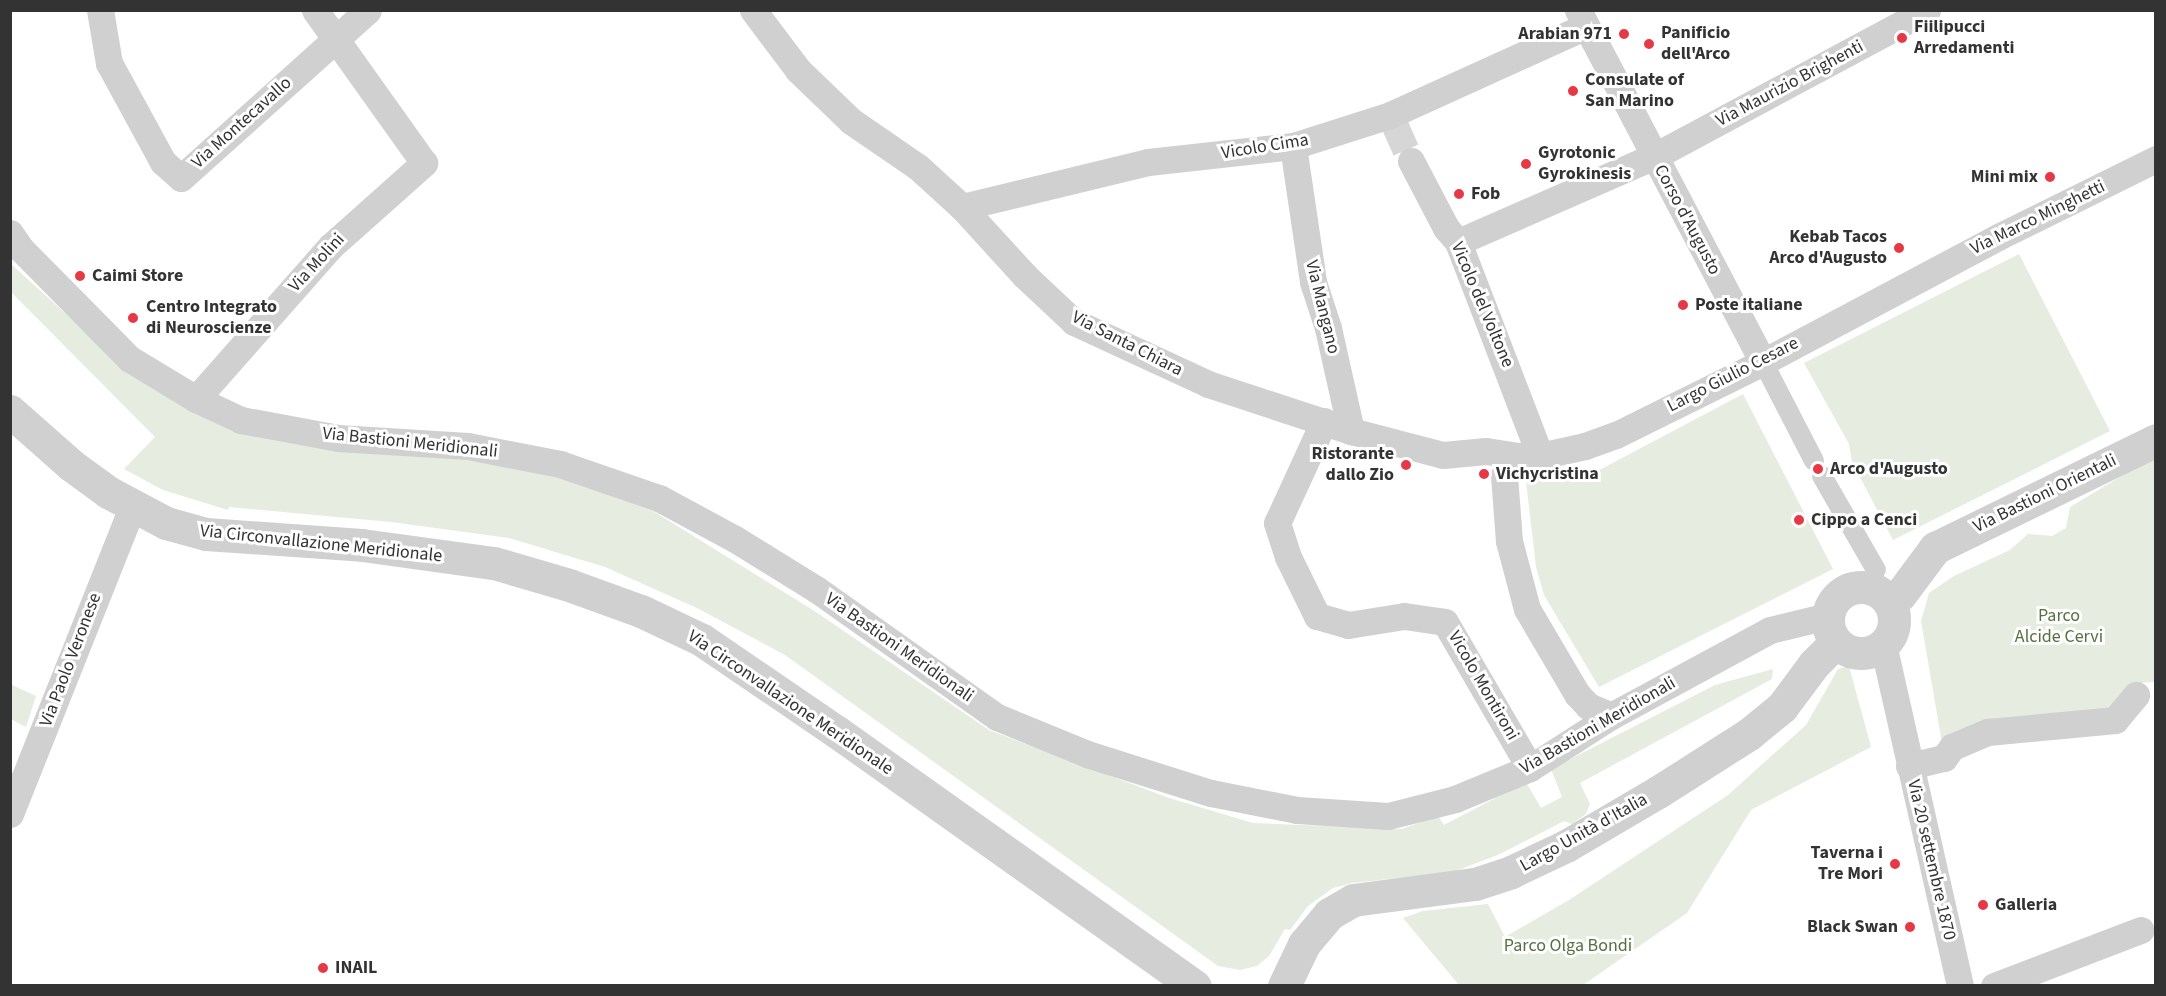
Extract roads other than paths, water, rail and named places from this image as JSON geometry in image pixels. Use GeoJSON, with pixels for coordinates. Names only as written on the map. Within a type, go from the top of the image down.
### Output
{"type":"FeatureCollection","features":[{"type":"Feature","properties":{"kind":"street","name":"Via Montecavallo"},"geometry":{"type":"LineString","coordinates":[[100,10],[109,63],[163,162],[181,178],[336,37]]}},
{"type":"Feature","properties":{"kind":"street"},"geometry":{"type":"LineString","coordinates":[[315,10],[336,37],[368,10]]}},
{"type":"Feature","properties":{"kind":"street","name":"Via Santa Chiara"},"geometry":{"type":"LineString","coordinates":[[753,10],[798,70],[851,121],[918,167],[962,207],[1024,275],[1074,322],[1208,384],[1351,431],[1443,455],[1486,451],[1530,456]]}},
{"type":"Feature","properties":{"kind":"street","name":"Via Maurizio Brighenti"},"geometry":{"type":"LineString","coordinates":[[1458,242],[1653,157],[1927,10]]}},
{"type":"Feature","properties":{"kind":"street","name":"Vicolo Cima"},"geometry":{"type":"LineString","coordinates":[[962,207],[1148,162],[1293,146],[1393,120],[1583,15]]}},
{"type":"Feature","properties":{"kind":"street","name":"Corso d'Augusto"},"geometry":{"type":"LineString","coordinates":[[1583,15],[1653,157],[1818,469],[1876,570]]}},
{"type":"Feature","properties":{"kind":"street","name":"Via Molini"},"geometry":{"type":"LineString","coordinates":[[196,399],[331,246],[424,163],[336,37]]}},
{"type":"Feature","properties":{"kind":"street","name":"Via Mangano"},"geometry":{"type":"LineString","coordinates":[[1293,146],[1313,282],[1328,328],[1351,431]]}},
{"type":"Feature","properties":{"kind":"street","name":"Via Marco Minghetti"},"geometry":{"type":"LineString","coordinates":[[1920,278],[2156,159]]}},
{"type":"Feature","properties":{"kind":"street","name":"Vicolo del Voltone"},"geometry":{"type":"LineString","coordinates":[[1411,161],[1446,228],[1458,242],[1530,456]]}},
{"type":"Feature","properties":{"kind":"street","name":"Via Bastioni Meridionali"},"geometry":{"type":"LineString","coordinates":[[10,233],[20,248],[130,359],[196,399],[242,420],[338,438],[468,446],[560,464],[659,498],[735,539],[816,589],[997,717],[1087,754],[1211,793],[1297,810],[1388,816],[1455,799],[1530,768],[1611,717],[1770,630],[1832,629]]}},
{"type":"Feature","properties":{"kind":"street","name":"Largo Giulio Cesare"},"geometry":{"type":"LineString","coordinates":[[1530,456],[1585,446],[1616,435],[1763,362],[1920,278]]}},
{"type":"Feature","properties":{"kind":"street","name":"Via Circonvallazione Meridionale"},"geometry":{"type":"LineString","coordinates":[[10,411],[71,465],[132,507],[166,523],[206,534],[362,545],[494,563],[569,585],[641,611],[702,640],[1195,986]]}},
{"type":"Feature","properties":{"kind":"street","name":"Vicolo Montironi"},"geometry":{"type":"LineString","coordinates":[[1324,421],[1277,523],[1288,556],[1317,616],[1348,625],[1404,616],[1444,622],[1530,768]]}},
{"type":"Feature","properties":{"kind":"street","name":"Via Bastioni Orientali"},"geometry":{"type":"LineString","coordinates":[[1888,601],[1900,595],[1935,549],[2156,440]]}},
{"type":"Feature","properties":{"kind":"street"},"geometry":{"type":"LineString","coordinates":[[1530,456],[1504,475],[1509,541],[1527,609],[1577,694],[1588,706],[1611,717]]}},
{"type":"Feature","properties":{"kind":"street","name":"Via Paolo Veronese"},"geometry":{"type":"LineString","coordinates":[[10,814],[132,507]]}},
{"type":"Feature","properties":{"kind":"street"},"geometry":{"type":"LineString","coordinates":[[1865,587],[1882,594],[1888,601],[1894,623],[1883,644],[1868,652],[1859,653],[1843,647],[1832,629],[1834,600],[1848,589],[1865,587]]}},
{"type":"Feature","properties":{"kind":"street","name":"Largo Unità d'Italia"},"geometry":{"type":"LineString","coordinates":[[1284,986],[1313,929],[1329,914],[1353,900],[1475,884],[1511,872],[1566,846],[1658,792],[1749,734],[1782,707],[1814,664],[1832,629]]}},
{"type":"Feature","properties":{"kind":"street"},"geometry":{"type":"LineString","coordinates":[[1883,644],[1902,723],[1909,766]]}},
{"type":"Feature","properties":{"kind":"street","name":"Via 20 settembre 1870"},"geometry":{"type":"LineString","coordinates":[[1960,986],[1909,766],[1944,758],[1952,747],[1988,732],[2115,720],[2136,695]]}},
{"type":"Feature","properties":{"kind":"street"},"geometry":{"type":"LineString","coordinates":[[1995,986],[2140,930]]}},
{"type":"Feature","properties":{"kind":"tunnel"},"geometry":{"type":"LineString","coordinates":[[1395,125],[1411,161]]}},
{"type":"Feature","properties":{"kind":"place","name":"Arabian 971"},"geometry":{"type":"Point","coordinates":[1624,34]}},
{"type":"Feature","properties":{"kind":"place","name":"Fiilipucci Arredamenti"},"geometry":{"type":"Point","coordinates":[1902,38]}},
{"type":"Feature","properties":{"kind":"place","name":"Panificio dell'Arco"},"geometry":{"type":"Point","coordinates":[1649,44]}},
{"type":"Feature","properties":{"kind":"place","name":"Consulate of San Marino"},"geometry":{"type":"Point","coordinates":[1573,91]}},
{"type":"Feature","properties":{"kind":"place","name":"Gyrotonic Gyrokinesis"},"geometry":{"type":"Point","coordinates":[1526,164]}},
{"type":"Feature","properties":{"kind":"place","name":"Mini mix"},"geometry":{"type":"Point","coordinates":[2050,177]}},
{"type":"Feature","properties":{"kind":"place","name":"Fob"},"geometry":{"type":"Point","coordinates":[1459,194]}},
{"type":"Feature","properties":{"kind":"place","name":"Kebab Tacos Arco d'Augusto"},"geometry":{"type":"Point","coordinates":[1899,248]}},
{"type":"Feature","properties":{"kind":"place","name":"Caimi Store"},"geometry":{"type":"Point","coordinates":[80,276]}},
{"type":"Feature","properties":{"kind":"place","name":"Poste italiane"},"geometry":{"type":"Point","coordinates":[1683,305]}},
{"type":"Feature","properties":{"kind":"place","name":"Centro Integrato di Neuroscienze"},"geometry":{"type":"Point","coordinates":[133,318]}},
{"type":"Feature","properties":{"kind":"place","name":"Ristorante dallo Zio"},"geometry":{"type":"Point","coordinates":[1406,465]}},
{"type":"Feature","properties":{"kind":"place","name":"Arco d'Augusto"},"geometry":{"type":"Point","coordinates":[1818,469]}},
{"type":"Feature","properties":{"kind":"place","name":"Vichycristina"},"geometry":{"type":"Point","coordinates":[1484,474]}},
{"type":"Feature","properties":{"kind":"place","name":"Cippo a Cenci"},"geometry":{"type":"Point","coordinates":[1799,520]}},
{"type":"Feature","properties":{"kind":"place","name":"Taverna i Tre Mori"},"geometry":{"type":"Point","coordinates":[1895,864]}},
{"type":"Feature","properties":{"kind":"place","name":"Galleria"},"geometry":{"type":"Point","coordinates":[1983,905]}},
{"type":"Feature","properties":{"kind":"place","name":"Black Swan"},"geometry":{"type":"Point","coordinates":[1910,927]}},
{"type":"Feature","properties":{"kind":"place","name":"INAIL"},"geometry":{"type":"Point","coordinates":[323,968]}},
{"type":"Feature","properties":{"kind":"park label","name":"Parco Alcide Cervi"},"geometry":{"type":"Point","coordinates":[2059,627]}},
{"type":"Feature","properties":{"kind":"park label","name":"Parco Olga Bondi"},"geometry":{"type":"Point","coordinates":[1568,946]}}]}
